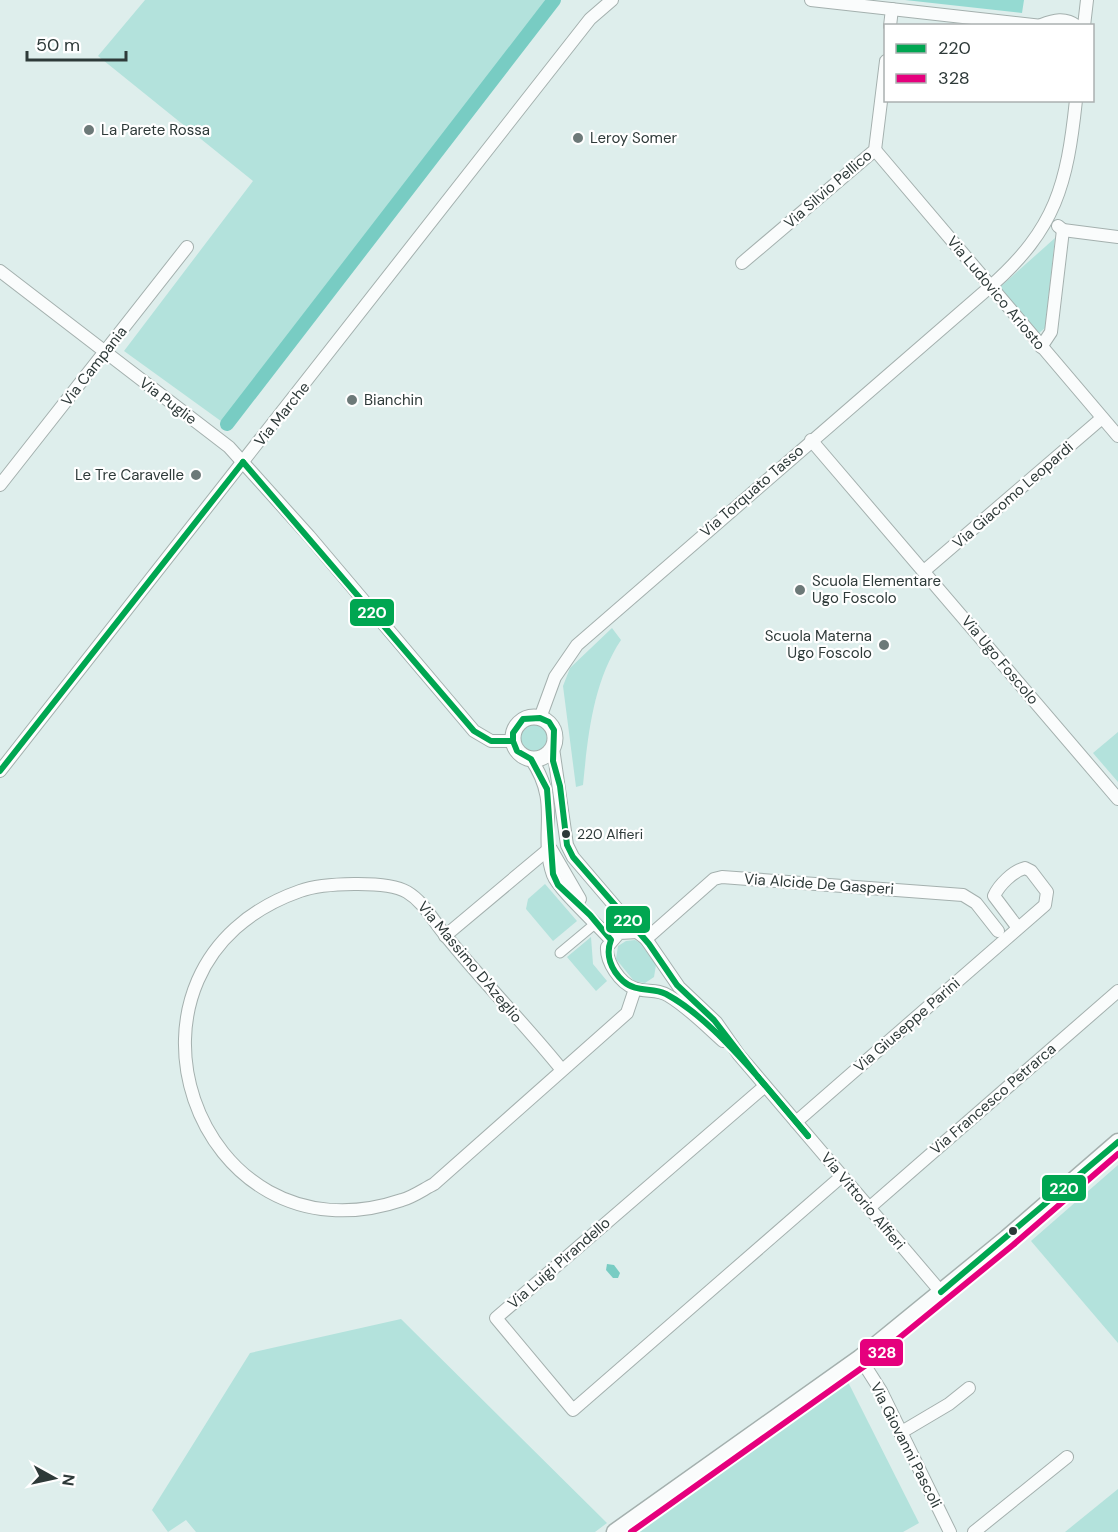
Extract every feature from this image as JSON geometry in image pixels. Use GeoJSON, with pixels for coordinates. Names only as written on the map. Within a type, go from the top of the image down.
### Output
{"type":"FeatureCollection","features":[{"type":"Feature","properties":{"kind":"main road"},"geometry":{"type":"LineString","coordinates":[[615,1532],[860,1358],[1118,1142]]}},
{"type":"Feature","properties":{"kind":"street"},"geometry":{"type":"LineString","coordinates":[[590,20],[600,0]]}},
{"type":"Feature","properties":{"kind":"street"},"geometry":{"type":"LineString","coordinates":[[590,20],[612,0]]}},
{"type":"Feature","properties":{"kind":"street"},"geometry":{"type":"LineString","coordinates":[[811,0],[1032,24]]}},
{"type":"Feature","properties":{"kind":"street"},"geometry":{"type":"LineString","coordinates":[[1084,24],[1087,0]]}},
{"type":"Feature","properties":{"kind":"street"},"geometry":{"type":"LineString","coordinates":[[890,24],[892,9]]}},
{"type":"Feature","properties":{"kind":"street","name":"Via Marche"},"geometry":{"type":"LineString","coordinates":[[0,771],[590,20]]}},
{"type":"Feature","properties":{"kind":"street"},"geometry":{"type":"LineString","coordinates":[[1044,24],[1056,20],[1071,21],[1075,24]]}},
{"type":"Feature","properties":{"kind":"street","name":"Via Silvio Pellico"},"geometry":{"type":"LineString","coordinates":[[742,263],[875,150],[884,70]]}},
{"type":"Feature","properties":{"kind":"street","name":"Via Torquato Tasso"},"geometry":{"type":"LineString","coordinates":[[540,718],[555,677],[577,645],[991,286],[1032,244],[1058,200],[1068,162],[1076,102]]}},
{"type":"Feature","properties":{"kind":"street","name":"Via Ludovico Ariosto"},"geometry":{"type":"LineString","coordinates":[[875,150],[1118,436]]}},
{"type":"Feature","properties":{"kind":"street"},"geometry":{"type":"LineString","coordinates":[[1049,217],[1063,230],[1118,237]]}},
{"type":"Feature","properties":{"kind":"street"},"geometry":{"type":"LineString","coordinates":[[1041,347],[1051,332],[1063,230]]}},
{"type":"Feature","properties":{"kind":"street","name":"Via Campania"},"geometry":{"type":"LineString","coordinates":[[0,485],[187,247]]}},
{"type":"Feature","properties":{"kind":"street","name":"Via Puglie"},"geometry":{"type":"LineString","coordinates":[[0,272],[228,447],[319,549],[474,731],[491,741],[513,741]]}},
{"type":"Feature","properties":{"kind":"street","name":"Via Giacomo Leopardi"},"geometry":{"type":"LineString","coordinates":[[924,571],[1102,418]]}},
{"type":"Feature","properties":{"kind":"street","name":"Via Ugo Foscolo"},"geometry":{"type":"LineString","coordinates":[[811,440],[1118,799]]}},
{"type":"Feature","properties":{"kind":"street"},"geometry":{"type":"LineString","coordinates":[[531,759],[545,756],[553,748],[554,730],[549,722],[540,718],[523,719],[513,733],[513,741],[517,751],[531,759],[547,789],[550,859],[558,885],[611,940]]}},
{"type":"Feature","properties":{"kind":"street","name":"Via Vittorio Alfieri"},"geometry":{"type":"LineString","coordinates":[[553,748],[567,845],[573,857],[641,935],[678,987],[716,1022],[739,1055],[941,1292]]}},
{"type":"Feature","properties":{"kind":"street"},"geometry":{"type":"LineString","coordinates":[[445,936],[550,848]]}},
{"type":"Feature","properties":{"kind":"street","name":"Via Giuseppe Parini"},"geometry":{"type":"LineString","coordinates":[[796,1122],[1045,905],[1048,898],[1047,892],[1025,868],[1019,870],[997,889],[994,896],[1018,928]]}},
{"type":"Feature","properties":{"kind":"street","name":"Via Alcide De Gasperi"},"geometry":{"type":"LineString","coordinates":[[641,935],[714,879],[722,877],[963,895],[976,903],[998,931]]}},
{"type":"Feature","properties":{"kind":"street","name":"Via Massimo D'Azeglio"},"geometry":{"type":"LineString","coordinates":[[562,1070],[445,936],[420,903],[405,891],[342,883],[309,888],[278,899],[249,916],[225,938],[205,966],[192,996],[184,1029],[184,1062],[191,1095],[203,1125],[222,1153],[246,1176],[279,1197],[327,1210],[372,1208],[404,1200],[434,1184],[627,1013],[635,989]]}},
{"type":"Feature","properties":{"kind":"street"},"geometry":{"type":"LineString","coordinates":[[560,953],[593,919]]}},
{"type":"Feature","properties":{"kind":"street"},"geometry":{"type":"LineString","coordinates":[[641,935],[619,933],[607,947],[608,961],[627,985],[635,989],[650,988],[662,976],[664,969]]}},
{"type":"Feature","properties":{"kind":"street","name":"Via Vittorio Alfieri"},"geometry":{"type":"LineString","coordinates":[[650,988],[669,996],[739,1055]]}},
{"type":"Feature","properties":{"kind":"street","name":"Via Francesco Petrarca"},"geometry":{"type":"LineString","coordinates":[[869,1208],[1118,991]]}},
{"type":"Feature","properties":{"kind":"street","name":"Via Luigi Pirandello"},"geometry":{"type":"LineString","coordinates":[[765,1086],[496,1318],[573,1410],[842,1176]]}},
{"type":"Feature","properties":{"kind":"street","name":"Via Giovanni Pascoli"},"geometry":{"type":"LineString","coordinates":[[860,1358],[881,1391],[950,1532]]}},
{"type":"Feature","properties":{"kind":"street"},"geometry":{"type":"LineString","coordinates":[[900,1433],[949,1404],[969,1388]]}},
{"type":"Feature","properties":{"kind":"street"},"geometry":{"type":"LineString","coordinates":[[974,1532],[1067,1457]]}},
{"type":"Feature","properties":{"kind":"shaded area"},"geometry":{"type":"Polygon","coordinates":[[[145,0],[552,0],[225,424],[124,351],[253,181],[98,56],[145,0]]]}},
{"type":"Feature","properties":{"kind":"shaded area"},"geometry":{"type":"Polygon","coordinates":[[[905,0],[1024,0],[1022,13],[905,0]]]}},
{"type":"Feature","properties":{"kind":"shaded area"},"geometry":{"type":"Polygon","coordinates":[[[1055,238],[1045,328],[1038,334],[999,288],[1055,238]]]}},
{"type":"Feature","properties":{"kind":"shaded area"},"geometry":{"type":"Polygon","coordinates":[[[612,628],[621,640],[604,673],[598,691],[590,728],[583,785],[576,787],[563,686],[570,668],[612,628]]]}},
{"type":"Feature","properties":{"kind":"shaded area"},"geometry":{"type":"Polygon","coordinates":[[[534,723],[544,727],[548,737],[544,747],[534,751],[524,747],[520,737],[524,727],[534,723]]]}},
{"type":"Feature","properties":{"kind":"shaded area"},"geometry":{"type":"Polygon","coordinates":[[[1118,732],[1118,782],[1093,753],[1118,732]]]}},
{"type":"Feature","properties":{"kind":"shaded area"},"geometry":{"type":"Polygon","coordinates":[[[545,884],[577,921],[553,941],[526,909],[528,899],[545,884]]]}},
{"type":"Feature","properties":{"kind":"shaded area"},"geometry":{"type":"Polygon","coordinates":[[[591,937],[593,964],[607,981],[596,991],[567,957],[591,937]]]}},
{"type":"Feature","properties":{"kind":"shaded area"},"geometry":{"type":"Polygon","coordinates":[[[635,940],[640,943],[656,965],[654,977],[645,983],[634,981],[616,959],[618,946],[626,941],[635,940]]]}},
{"type":"Feature","properties":{"kind":"shaded area"},"geometry":{"type":"Polygon","coordinates":[[[1118,1165],[1118,1343],[1031,1241],[1118,1165]]]}},
{"type":"Feature","properties":{"kind":"shaded area"},"geometry":{"type":"Polygon","coordinates":[[[607,1264],[614,1265],[620,1273],[618,1278],[613,1278],[606,1270],[607,1264]]]}},
{"type":"Feature","properties":{"kind":"shaded area"},"geometry":{"type":"Polygon","coordinates":[[[401,1319],[607,1523],[595,1532],[196,1532],[186,1520],[168,1532],[152,1510],[250,1353],[401,1319]]]}},
{"type":"Feature","properties":{"kind":"shaded area"},"geometry":{"type":"Polygon","coordinates":[[[846,1378],[919,1523],[903,1532],[632,1532],[846,1378]]]}},
{"type":"Feature","properties":{"kind":"shaded area"},"geometry":{"type":"Polygon","coordinates":[[[1118,1489],[1118,1532],[1065,1532],[1118,1489]]]}},
{"type":"Feature","properties":{"kind":"waterway"},"geometry":{"type":"LineString","coordinates":[[227,424],[554,0]]}},
{"type":"Feature","properties":{"kind":"transit line","name":"220"},"geometry":{"type":"LineString","coordinates":[[243,462],[474,731],[491,741],[513,741]]}},
{"type":"Feature","properties":{"kind":"transit line","name":"220"},"geometry":{"type":"LineString","coordinates":[[0,771],[243,462]]}},
{"type":"Feature","properties":{"kind":"transit line","name":"220"},"geometry":{"type":"LineString","coordinates":[[540,718],[549,722],[554,730],[553,761],[560,786],[567,845],[573,857],[649,944],[677,985],[714,1020],[758,1077],[715,1032],[679,1002],[661,992],[639,989],[623,981],[610,962],[611,940],[590,915],[558,885],[553,874],[547,789],[531,759],[517,751],[513,741],[513,733],[523,719],[540,718]]}},
{"type":"Feature","properties":{"kind":"transit line","name":"220"},"geometry":{"type":"LineString","coordinates":[[758,1077],[808,1136]]}},
{"type":"Feature","properties":{"kind":"transit line","name":"220"},"geometry":{"type":"LineString","coordinates":[[758,1077],[808,1136]]}},
{"type":"Feature","properties":{"kind":"transit line","name":"220"},"geometry":{"type":"LineString","coordinates":[[941,1292],[1118,1142]]}},
{"type":"Feature","properties":{"kind":"transit line","name":"328"},"geometry":{"type":"LineString","coordinates":[[631,1532],[866,1365],[1013,1245],[1118,1154]]}},
{"type":"Feature","properties":{"kind":"place","name":"La Parete Rossa"},"geometry":{"type":"Point","coordinates":[89,130]}},
{"type":"Feature","properties":{"kind":"place","name":"Leroy Somer"},"geometry":{"type":"Point","coordinates":[578,138]}},
{"type":"Feature","properties":{"kind":"place","name":"Bianchin"},"geometry":{"type":"Point","coordinates":[352,400]}},
{"type":"Feature","properties":{"kind":"place","name":"Le Tre Caravelle"},"geometry":{"type":"Point","coordinates":[196,475]}},
{"type":"Feature","properties":{"kind":"place","name":"Scuola Elementare Ugo Foscolo"},"geometry":{"type":"Point","coordinates":[800,590]}},
{"type":"Feature","properties":{"kind":"place","name":"Scuola Materna Ugo Foscolo"},"geometry":{"type":"Point","coordinates":[884,645]}},
{"type":"Feature","properties":{"kind":"place","name":"220 Alfieri"},"geometry":{"type":"Point","coordinates":[566,834]}}]}
